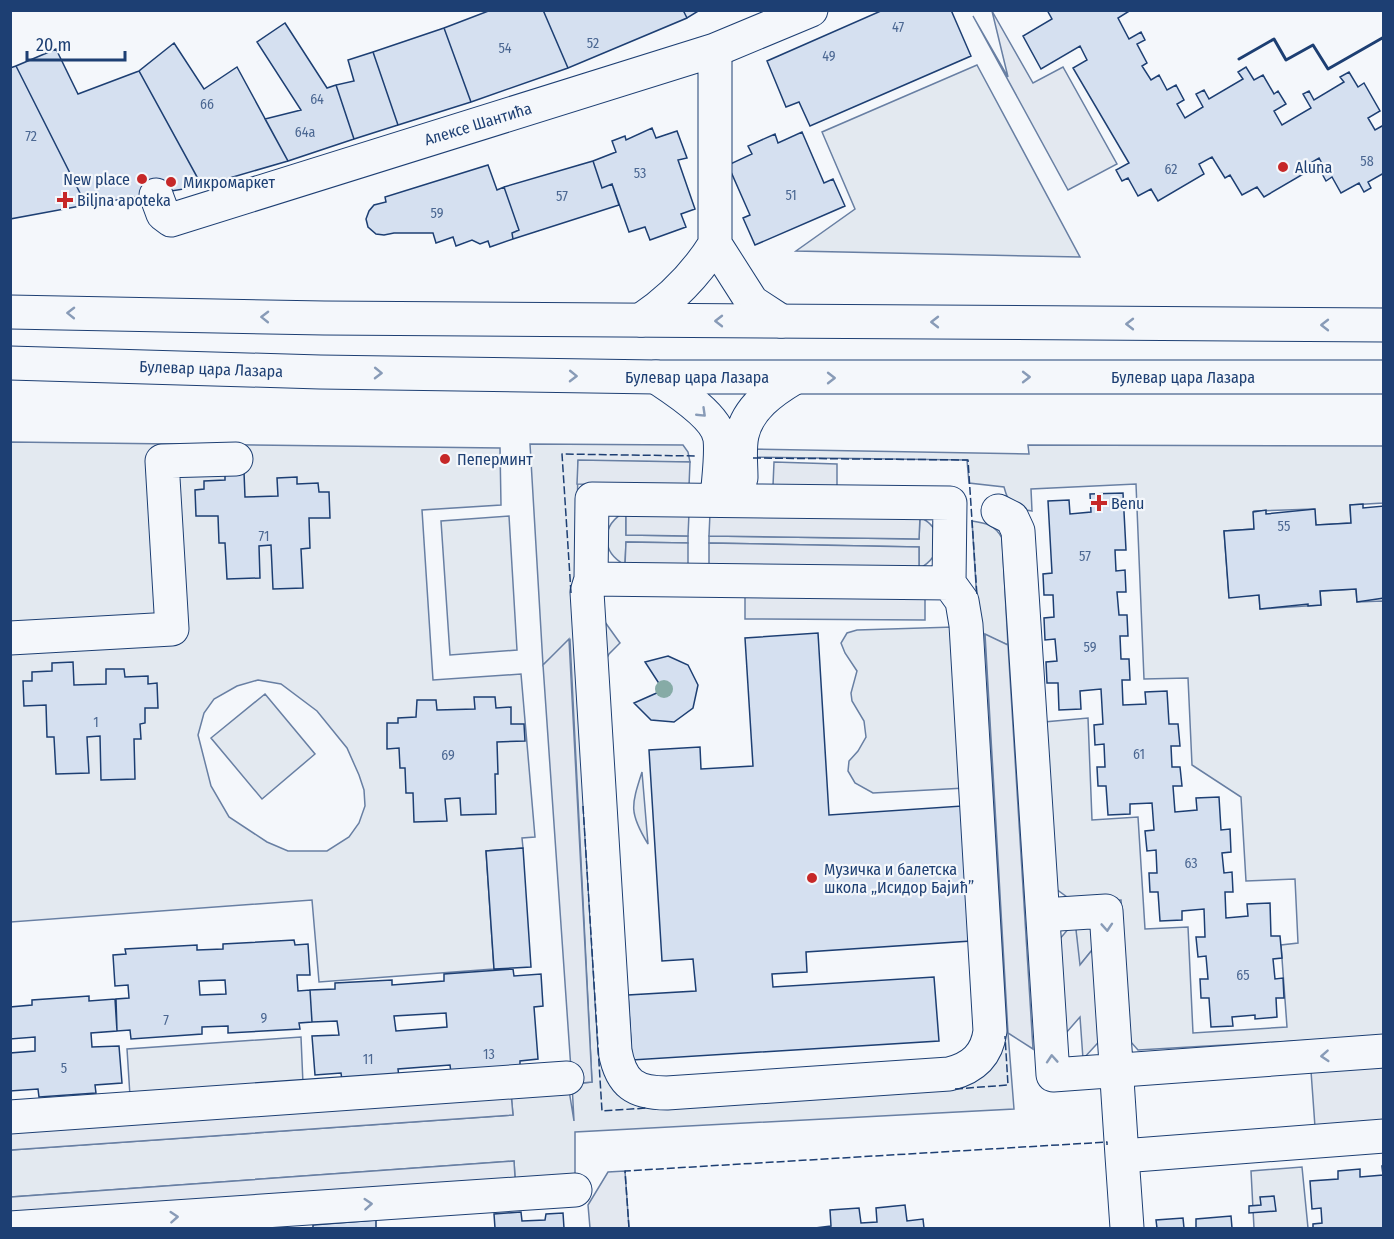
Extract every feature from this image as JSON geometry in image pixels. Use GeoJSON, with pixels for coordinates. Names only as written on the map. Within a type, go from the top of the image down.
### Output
{"type":"FeatureCollection","features":[{"type":"Feature","properties":{"kind":"street","name":"Алексе Шантића"},"geometry":{"type":"LineString","coordinates":[[156,195],[163,214],[171,220],[715,50],[811,10]]}},
{"type":"Feature","properties":{"kind":"street"},"geometry":{"type":"LineString","coordinates":[[715,50],[715,244],[752,302],[781,321]]}},
{"type":"Feature","properties":{"kind":"street"},"geometry":{"type":"LineString","coordinates":[[641,320],[667,302],[700,267],[715,244]]}},
{"type":"Feature","properties":{"kind":"street"},"geometry":{"type":"LineString","coordinates":[[10,312],[324,318],[1383,325]]}},
{"type":"Feature","properties":{"kind":"street","name":"Булевар цара Лазара"},"geometry":{"type":"LineString","coordinates":[[10,363],[320,372],[656,377],[1383,376]]}},
{"type":"Feature","properties":{"kind":"street"},"geometry":{"type":"LineString","coordinates":[[656,377],[679,392],[716,426],[720,438],[729,501]]}},
{"type":"Feature","properties":{"kind":"street"},"geometry":{"type":"LineString","coordinates":[[729,501],[744,427],[755,409],[772,391],[794,378]]}},
{"type":"Feature","properties":{"kind":"street"},"geometry":{"type":"LineString","coordinates":[[10,638],[172,629],[162,462],[236,459]]}},
{"type":"Feature","properties":{"kind":"street"},"geometry":{"type":"LineString","coordinates":[[592,499],[950,503],[949,583],[962,601],[966,625],[990,1031],[985,1051],[975,1063],[949,1074],[667,1093],[648,1093],[635,1088],[623,1076],[617,1064],[615,1052],[587,592],[591,579],[592,499]]}},
{"type":"Feature","properties":{"kind":"street"},"geometry":{"type":"LineString","coordinates":[[1008,521],[1043,915],[1053,1075],[1383,1051]]}},
{"type":"Feature","properties":{"kind":"street"},"geometry":{"type":"LineString","coordinates":[[591,579],[949,583]]}},
{"type":"Feature","properties":{"kind":"street"},"geometry":{"type":"LineString","coordinates":[[1043,915],[1106,911],[1127,1228]]}},
{"type":"Feature","properties":{"kind":"street"},"geometry":{"type":"LineString","coordinates":[[10,1117],[567,1078]]}},
{"type":"Feature","properties":{"kind":"street"},"geometry":{"type":"LineString","coordinates":[[1122,1156],[1383,1136]]}},
{"type":"Feature","properties":{"kind":"street"},"geometry":{"type":"LineString","coordinates":[[10,1228],[575,1190]]}},
{"type":"Feature","properties":{"kind":"shaded area"},"geometry":{"type":"Polygon","coordinates":[[[992,11],[1033,83],[1063,67],[1117,164],[1068,190],[973,16],[1008,77],[992,11]]]}},
{"type":"Feature","properties":{"kind":"shaded area"},"geometry":{"type":"Polygon","coordinates":[[[977,65],[1080,257],[796,251],[855,209],[822,132],[977,65]]]}},
{"type":"Feature","properties":{"kind":"shaded area"},"geometry":{"type":"Polygon","coordinates":[[[10,442],[500,448],[501,505],[422,510],[433,680],[521,674],[535,837],[522,838],[523,848],[486,851],[494,969],[319,982],[312,900],[11,922],[10,442]],[[258,680],[237,686],[214,699],[204,713],[198,735],[211,786],[229,817],[267,842],[288,851],[327,851],[349,837],[359,823],[365,806],[364,790],[347,748],[317,711],[281,684],[258,680]]]}},
{"type":"Feature","properties":{"kind":"shaded area"},"geometry":{"type":"Polygon","coordinates":[[[530,444],[683,445],[688,452],[690,462],[578,461],[576,593],[618,1083],[954,1083],[1004,1033],[972,521],[990,525],[1002,538],[1008,645],[985,635],[1014,1109],[575,1132],[575,1190],[516,1194],[514,1161],[11,1197],[11,1150],[513,1115],[510,1082],[567,1078],[574,1121],[572,1084],[592,1082],[570,640],[543,665],[530,444]]]}},
{"type":"Feature","properties":{"kind":"shaded area"},"geometry":{"type":"Polygon","coordinates":[[[1028,445],[1383,446],[1383,503],[1350,505],[1351,523],[1316,525],[1314,509],[1254,511],[1254,529],[1224,531],[1229,597],[1259,595],[1260,609],[1321,605],[1320,591],[1356,589],[1357,602],[1383,601],[1383,1036],[1138,1050],[1130,1041],[1121,900],[1074,902],[1052,886],[1044,722],[1088,718],[1092,820],[1138,817],[1145,929],[1188,927],[1193,1033],[1287,1027],[1281,945],[1298,943],[1295,879],[1246,881],[1241,797],[1192,765],[1188,678],[1144,679],[1136,484],[1031,489],[1032,511],[1013,505],[1004,487],[969,483],[967,460],[750,457],[750,449],[1029,454],[1028,445]]]}},
{"type":"Feature","properties":{"kind":"shaded area"},"geometry":{"type":"Polygon","coordinates":[[[578,460],[690,462],[689,486],[577,484],[578,460]]]}},
{"type":"Feature","properties":{"kind":"shaded area"},"geometry":{"type":"Polygon","coordinates":[[[774,462],[837,464],[837,487],[773,486],[774,462]]]}},
{"type":"Feature","properties":{"kind":"shaded area"},"geometry":{"type":"Polygon","coordinates":[[[626,511],[626,535],[688,536],[688,543],[626,542],[625,565],[611,553],[607,538],[612,523],[626,511]]]}},
{"type":"Feature","properties":{"kind":"shaded area"},"geometry":{"type":"Polygon","coordinates":[[[626,511],[689,513],[688,536],[626,535],[626,511]]]}},
{"type":"Feature","properties":{"kind":"shaded area"},"geometry":{"type":"Polygon","coordinates":[[[710,513],[920,517],[919,539],[709,536],[710,513]]]}},
{"type":"Feature","properties":{"kind":"shaded area"},"geometry":{"type":"Polygon","coordinates":[[[509,516],[517,650],[450,655],[441,521],[509,516]]]}},
{"type":"Feature","properties":{"kind":"shaded area"},"geometry":{"type":"Polygon","coordinates":[[[920,517],[934,529],[938,543],[933,557],[919,569],[919,547],[709,543],[709,536],[919,539],[920,517]]]}},
{"type":"Feature","properties":{"kind":"shaded area"},"geometry":{"type":"Polygon","coordinates":[[[626,542],[688,543],[688,566],[625,565],[626,542]]]}},
{"type":"Feature","properties":{"kind":"shaded area"},"geometry":{"type":"Polygon","coordinates":[[[709,543],[919,547],[919,569],[709,566],[709,543]]]}},
{"type":"Feature","properties":{"kind":"shaded area"},"geometry":{"type":"Polygon","coordinates":[[[745,595],[925,596],[925,620],[745,619],[745,595]]]}},
{"type":"Feature","properties":{"kind":"shaded area"},"geometry":{"type":"Polygon","coordinates":[[[597,611],[620,643],[609,654],[600,672],[597,611]]]}},
{"type":"Feature","properties":{"kind":"shaded area"},"geometry":{"type":"Polygon","coordinates":[[[954,627],[965,788],[873,793],[855,783],[848,771],[849,761],[866,737],[864,721],[852,701],[851,693],[857,671],[841,643],[847,633],[857,630],[954,627]]]}},
{"type":"Feature","properties":{"kind":"shaded area"},"geometry":{"type":"Polygon","coordinates":[[[985,634],[1008,645],[1033,1049],[1008,1033],[985,634]]]}},
{"type":"Feature","properties":{"kind":"shaded area"},"geometry":{"type":"Polygon","coordinates":[[[569,639],[592,1082],[572,1084],[543,665],[569,639]]]}},
{"type":"Feature","properties":{"kind":"shaded area"},"geometry":{"type":"Polygon","coordinates":[[[265,694],[315,754],[262,799],[211,738],[265,694]]]}},
{"type":"Feature","properties":{"kind":"shaded area"},"geometry":{"type":"Polygon","coordinates":[[[642,772],[648,844],[635,817],[634,809],[642,772]]]}},
{"type":"Feature","properties":{"kind":"shaded area"},"geometry":{"type":"Polygon","coordinates":[[[1075,921],[1084,921],[1101,939],[1079,966],[1075,921]]]}},
{"type":"Feature","properties":{"kind":"shaded area"},"geometry":{"type":"Polygon","coordinates":[[[1075,921],[1080,965],[1101,939],[1107,1033],[1083,1059],[1080,1017],[1059,1041],[1053,947],[1075,921]]]}},
{"type":"Feature","properties":{"kind":"shaded area"},"geometry":{"type":"Polygon","coordinates":[[[301,1037],[303,1084],[130,1096],[127,1049],[301,1037]]]}},
{"type":"Feature","properties":{"kind":"shaded area"},"geometry":{"type":"Polygon","coordinates":[[[1383,1052],[1383,1137],[1316,1141],[1310,1057],[1383,1052]]]}},
{"type":"Feature","properties":{"kind":"shaded area"},"geometry":{"type":"Polygon","coordinates":[[[510,1082],[513,1115],[11,1150],[11,1117],[510,1082]]]}},
{"type":"Feature","properties":{"kind":"shaded area"},"geometry":{"type":"Polygon","coordinates":[[[514,1161],[516,1194],[11,1228],[11,1197],[514,1161]]]}},
{"type":"Feature","properties":{"kind":"shaded area"},"geometry":{"type":"Polygon","coordinates":[[[1302,1167],[1308,1228],[1254,1228],[1251,1171],[1302,1167]]]}},
{"type":"Feature","properties":{"kind":"shaded area"},"geometry":{"type":"Polygon","coordinates":[[[625,1171],[629,1228],[590,1228],[588,1205],[608,1172],[625,1171]]]}},
{"type":"Feature","properties":{"kind":"building"},"geometry":{"type":"Polygon","coordinates":[[[491,10],[543,10],[568,68],[471,102],[444,28],[491,10]]]}},
{"type":"Feature","properties":{"kind":"building"},"geometry":{"type":"Polygon","coordinates":[[[543,10],[683,10],[687,18],[568,68],[543,10]]]}},
{"type":"Feature","properties":{"kind":"building"},"geometry":{"type":"Polygon","coordinates":[[[683,10],[700,10],[687,18],[683,10]]]}},
{"type":"Feature","properties":{"kind":"building"},"geometry":{"type":"Polygon","coordinates":[[[883,10],[951,10],[971,56],[810,126],[799,102],[786,107],[767,61],[883,10]]]}},
{"type":"Feature","properties":{"kind":"building"},"geometry":{"type":"Polygon","coordinates":[[[1047,10],[1131,10],[1118,18],[1129,39],[1141,32],[1145,40],[1137,44],[1147,63],[1142,66],[1151,80],[1159,75],[1167,90],[1176,85],[1184,100],[1177,104],[1185,118],[1203,107],[1196,94],[1204,90],[1209,99],[1243,79],[1238,72],[1246,67],[1254,80],[1263,75],[1274,94],[1278,91],[1286,104],[1274,111],[1282,125],[1311,108],[1303,94],[1309,91],[1314,100],[1344,82],[1340,77],[1349,72],[1358,87],[1364,83],[1380,111],[1368,118],[1375,130],[1382,126],[1384,128],[1384,173],[1368,182],[1371,188],[1364,192],[1359,183],[1341,193],[1332,177],[1326,181],[1320,170],[1324,167],[1319,158],[1302,168],[1305,173],[1264,197],[1257,187],[1242,195],[1230,175],[1225,178],[1212,157],[1199,164],[1204,174],[1158,201],[1151,189],[1138,196],[1128,178],[1122,181],[1116,170],[1129,163],[1073,68],[1087,60],[1080,46],[1041,69],[1023,36],[1052,19],[1047,10]]]}},
{"type":"Feature","properties":{"kind":"building"},"geometry":{"type":"Polygon","coordinates":[[[285,23],[327,88],[336,85],[354,139],[288,161],[265,119],[301,110],[257,42],[285,23]]]}},
{"type":"Feature","properties":{"kind":"building"},"geometry":{"type":"Polygon","coordinates":[[[444,28],[471,102],[398,125],[373,52],[444,28]]]}},
{"type":"Feature","properties":{"kind":"building"},"geometry":{"type":"Polygon","coordinates":[[[174,43],[204,89],[237,67],[288,161],[202,186],[139,71],[174,43]]]}},
{"type":"Feature","properties":{"kind":"building"},"geometry":{"type":"Polygon","coordinates":[[[56,49],[78,94],[139,71],[202,186],[86,205],[16,66],[56,49]]]}},
{"type":"Feature","properties":{"kind":"building"},"geometry":{"type":"Polygon","coordinates":[[[373,52],[398,125],[354,139],[336,85],[354,81],[348,60],[373,52]]]}},
{"type":"Feature","properties":{"kind":"building"},"geometry":{"type":"Polygon","coordinates":[[[16,66],[86,205],[10,219],[10,68],[16,66]]]}},
{"type":"Feature","properties":{"kind":"building"},"geometry":{"type":"Polygon","coordinates":[[[652,128],[656,138],[677,131],[687,158],[678,160],[695,209],[681,214],[686,227],[650,240],[645,227],[629,232],[612,184],[602,188],[593,161],[616,152],[612,141],[625,136],[626,140],[652,128]]]}},
{"type":"Feature","properties":{"kind":"building"},"geometry":{"type":"Polygon","coordinates":[[[802,132],[824,183],[833,179],[845,206],[755,245],[743,218],[750,215],[728,165],[752,154],[748,146],[775,134],[778,143],[802,132]]]}},
{"type":"Feature","properties":{"kind":"building"},"geometry":{"type":"Polygon","coordinates":[[[593,161],[602,188],[612,184],[619,205],[513,239],[512,233],[519,230],[504,187],[593,161]]]}},
{"type":"Feature","properties":{"kind":"building"},"geometry":{"type":"Polygon","coordinates":[[[488,165],[497,190],[504,187],[519,230],[512,233],[513,239],[490,247],[488,241],[480,244],[472,240],[456,246],[453,237],[436,243],[433,233],[384,235],[376,234],[368,227],[366,219],[369,211],[374,205],[386,202],[385,197],[488,165]]]}},
{"type":"Feature","properties":{"kind":"building"},"geometry":{"type":"Polygon","coordinates":[[[225,472],[244,472],[245,497],[278,496],[277,478],[297,477],[297,484],[318,483],[319,492],[329,492],[330,518],[309,518],[310,548],[301,549],[303,588],[273,589],[271,545],[259,546],[260,578],[227,579],[225,543],[219,543],[218,516],[196,516],[195,490],[204,489],[204,481],[225,480],[225,472]]]}},
{"type":"Feature","properties":{"kind":"building"},"geometry":{"type":"Polygon","coordinates":[[[1123,493],[1126,550],[1115,550],[1116,571],[1125,570],[1126,592],[1117,592],[1119,615],[1127,615],[1128,636],[1120,636],[1121,659],[1129,659],[1130,680],[1122,680],[1123,705],[1146,704],[1145,692],[1167,691],[1169,724],[1178,724],[1180,746],[1171,746],[1172,767],[1180,767],[1182,786],[1173,786],[1175,812],[1197,810],[1196,798],[1219,797],[1221,830],[1230,829],[1231,852],[1222,853],[1224,873],[1232,872],[1233,892],[1225,892],[1226,918],[1248,916],[1247,904],[1270,903],[1271,936],[1280,936],[1282,958],[1273,959],[1275,979],[1283,978],[1284,998],[1276,998],[1277,1017],[1255,1019],[1255,1015],[1232,1017],[1233,1026],[1211,1027],[1209,998],[1201,998],[1200,979],[1208,979],[1206,956],[1198,957],[1196,937],[1205,937],[1204,909],[1182,911],[1182,920],[1160,921],[1158,892],[1150,892],[1149,873],[1157,873],[1156,850],[1147,851],[1145,831],[1154,830],[1152,803],[1130,804],[1130,814],[1108,815],[1106,786],[1098,786],[1097,767],[1105,767],[1104,744],[1095,745],[1094,725],[1103,724],[1101,689],[1080,691],[1081,709],[1059,710],[1058,683],[1047,683],[1046,662],[1057,661],[1055,639],[1045,640],[1044,618],[1054,617],[1053,595],[1044,595],[1043,574],[1052,573],[1048,501],[1069,500],[1070,514],[1091,512],[1090,494],[1123,493]]]}},
{"type":"Feature","properties":{"kind":"building"},"geometry":{"type":"Polygon","coordinates":[[[1363,504],[1363,508],[1384,506],[1384,598],[1357,602],[1356,589],[1320,591],[1321,605],[1308,606],[1308,604],[1260,609],[1259,595],[1229,598],[1224,531],[1254,529],[1253,512],[1266,510],[1266,514],[1315,509],[1316,525],[1351,523],[1350,505],[1363,504]]]}},
{"type":"Feature","properties":{"kind":"building","name":"Музичка и балетска школа „Исидор Бајић”"},"geometry":{"type":"Polygon","coordinates":[[[818,633],[829,815],[962,806],[971,941],[806,952],[807,972],[772,974],[773,987],[934,977],[939,1041],[632,1060],[628,995],[696,991],[693,959],[662,961],[649,750],[700,747],[701,769],[753,766],[745,638],[818,633]]]}},
{"type":"Feature","properties":{"kind":"building"},"geometry":{"type":"Polygon","coordinates":[[[668,656],[688,665],[698,685],[693,708],[674,722],[651,720],[634,703],[659,692],[662,695],[670,691],[669,686],[665,683],[660,685],[645,662],[668,656]]]}},
{"type":"Feature","properties":{"kind":"building"},"geometry":{"type":"Polygon","coordinates":[[[73,662],[74,685],[106,684],[106,669],[124,669],[125,677],[148,676],[148,684],[157,683],[158,708],[145,708],[145,723],[140,724],[141,739],[134,739],[135,779],[101,780],[100,736],[87,737],[89,773],[56,774],[54,737],[47,737],[46,705],[24,706],[23,681],[32,681],[32,672],[52,671],[52,663],[73,662]]]}},
{"type":"Feature","properties":{"kind":"building"},"geometry":{"type":"Polygon","coordinates":[[[474,697],[495,697],[496,708],[511,707],[511,724],[524,724],[525,741],[497,742],[496,814],[461,815],[460,798],[445,799],[447,821],[414,822],[413,793],[406,793],[405,768],[400,768],[399,748],[387,749],[387,723],[398,723],[398,718],[416,717],[417,700],[436,700],[437,710],[475,709],[474,697]]]}},
{"type":"Feature","properties":{"kind":"building"},"geometry":{"type":"Polygon","coordinates":[[[523,848],[531,967],[494,969],[486,851],[523,848]]]}},
{"type":"Feature","properties":{"kind":"building"},"geometry":{"type":"Polygon","coordinates":[[[294,940],[295,945],[308,944],[310,975],[297,975],[298,991],[310,990],[312,1022],[299,1023],[300,1029],[228,1033],[228,1026],[202,1027],[202,1034],[131,1039],[130,1030],[117,1031],[116,999],[129,998],[128,985],[115,986],[113,955],[126,954],[125,949],[197,945],[197,950],[223,949],[223,944],[294,940]],[[225,980],[199,981],[200,995],[226,994],[225,980]]]}},
{"type":"Feature","properties":{"kind":"building"},"geometry":{"type":"Polygon","coordinates":[[[513,969],[514,976],[541,974],[543,1006],[534,1007],[538,1059],[520,1061],[520,1068],[451,1073],[450,1065],[398,1069],[399,1077],[342,1080],[341,1073],[315,1075],[312,1036],[339,1035],[337,1021],[312,1022],[310,990],[335,989],[335,983],[392,980],[392,985],[444,981],[444,974],[513,969]],[[446,1013],[394,1016],[396,1031],[447,1027],[446,1013]]]}},
{"type":"Feature","properties":{"kind":"building"},"geometry":{"type":"Polygon","coordinates":[[[89,996],[89,1001],[115,999],[117,1031],[91,1033],[92,1047],[119,1046],[122,1083],[95,1085],[96,1093],[39,1097],[38,1089],[10,1091],[10,1053],[35,1051],[35,1037],[10,1039],[10,1007],[32,1005],[32,1000],[89,996]]]}},
{"type":"Feature","properties":{"kind":"building"},"geometry":{"type":"Polygon","coordinates":[[[1382,1166],[1384,1166],[1384,1228],[1313,1228],[1313,1224],[1322,1223],[1321,1208],[1312,1209],[1310,1181],[1338,1179],[1338,1171],[1360,1169],[1360,1177],[1383,1175],[1382,1166]]]}},
{"type":"Feature","properties":{"kind":"building"},"geometry":{"type":"Polygon","coordinates":[[[1274,1196],[1276,1211],[1249,1213],[1249,1206],[1261,1205],[1260,1197],[1274,1196]]]}},
{"type":"Feature","properties":{"kind":"building"},"geometry":{"type":"Polygon","coordinates":[[[905,1205],[907,1221],[923,1219],[924,1228],[815,1228],[831,1226],[830,1210],[859,1208],[861,1223],[877,1222],[876,1208],[905,1205]]]}},
{"type":"Feature","properties":{"kind":"building"},"geometry":{"type":"Polygon","coordinates":[[[521,1212],[522,1221],[545,1220],[546,1214],[563,1213],[564,1228],[495,1228],[494,1214],[521,1212]]]}},
{"type":"Feature","properties":{"kind":"building"},"geometry":{"type":"Polygon","coordinates":[[[1231,1216],[1232,1228],[1196,1228],[1196,1219],[1231,1216]]]}},
{"type":"Feature","properties":{"kind":"building"},"geometry":{"type":"Polygon","coordinates":[[[1183,1218],[1184,1228],[1157,1228],[1156,1220],[1183,1218]]]}},
{"type":"Feature","properties":{"kind":"building"},"geometry":{"type":"Polygon","coordinates":[[[376,1220],[376,1228],[313,1228],[313,1225],[376,1220]]]}},
{"type":"Feature","properties":{"kind":"fence"},"geometry":{"type":"LineString","coordinates":[[571,593],[562,454],[696,456]]}},
{"type":"Feature","properties":{"kind":"fence"},"geometry":{"type":"LineString","coordinates":[[753,458],[968,460],[977,596]]}},
{"type":"Feature","properties":{"kind":"fence"},"geometry":{"type":"LineString","coordinates":[[583,806],[602,1111],[647,1108]]}},
{"type":"Feature","properties":{"kind":"fence"},"geometry":{"type":"LineString","coordinates":[[955,1089],[1008,1085],[1005,1036]]}},
{"type":"Feature","properties":{"kind":"fence"},"geometry":{"type":"LineString","coordinates":[[629,1228],[625,1171],[1107,1142],[1107,1145]]}},
{"type":"Feature","properties":{"kind":"wall"},"geometry":{"type":"LineString","coordinates":[[1239,59],[1274,39],[1286,60],[1313,45],[1328,69],[1384,37]]}},
{"type":"Feature","properties":{"kind":"place","name":"Aluna"},"geometry":{"type":"Point","coordinates":[1283,167]}},
{"type":"Feature","properties":{"kind":"place","name":"New place"},"geometry":{"type":"Point","coordinates":[142,179]}},
{"type":"Feature","properties":{"kind":"place","name":"Микромаркет"},"geometry":{"type":"Point","coordinates":[171,182]}},
{"type":"Feature","properties":{"kind":"place","name":"Biljna apoteka"},"geometry":{"type":"Point","coordinates":[65,200]}},
{"type":"Feature","properties":{"kind":"place","name":"Пеперминт"},"geometry":{"type":"Point","coordinates":[445,459]}},
{"type":"Feature","properties":{"kind":"place","name":"Benu"},"geometry":{"type":"Point","coordinates":[1099,503]}},
{"type":"Feature","properties":{"kind":"place","name":"Музичка и балетска школа „Исидор Бајић”"},"geometry":{"type":"Point","coordinates":[812,878]}}]}
